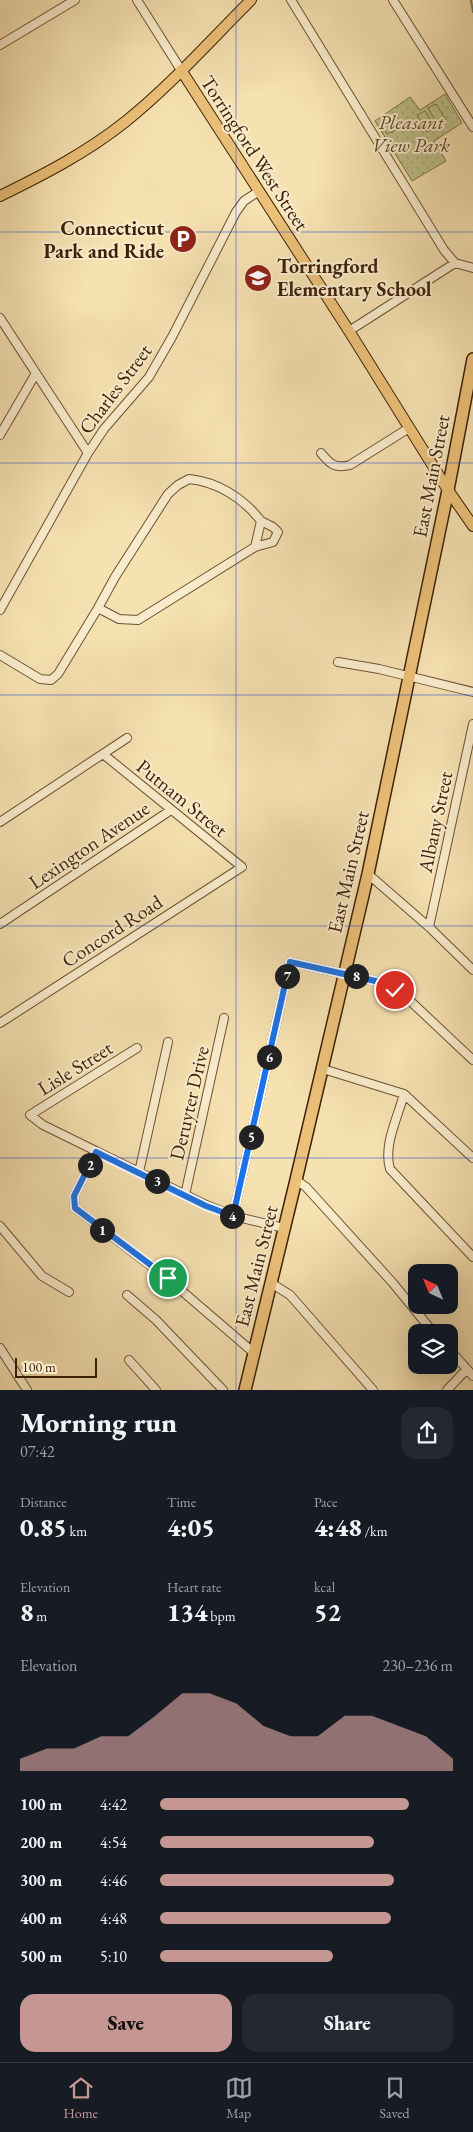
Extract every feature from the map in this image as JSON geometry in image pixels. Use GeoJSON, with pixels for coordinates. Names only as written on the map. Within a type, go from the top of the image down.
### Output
{"type":"FeatureCollection","features":[{"type":"Feature","properties":{"kind":"highway","name":"East Main Street"},"geometry":{"type":"LineString","coordinates":[[245,1390],[323,1069],[343,972],[368,874],[408,676],[470,397],[473,360]]}},
{"type":"Feature","properties":{"kind":"main road"},"geometry":{"type":"LineString","coordinates":[[0,196],[88,149],[125,122],[181,70],[250,0]]}},
{"type":"Feature","properties":{"kind":"main road","name":"Torringford West Street"},"geometry":{"type":"LineString","coordinates":[[181,70],[349,331],[448,490],[473,526]]}},
{"type":"Feature","properties":{"kind":"street"},"geometry":{"type":"LineString","coordinates":[[0,45],[75,0]]}},
{"type":"Feature","properties":{"kind":"street","name":"Torringford West Street"},"geometry":{"type":"LineString","coordinates":[[138,0],[181,70]]}},
{"type":"Feature","properties":{"kind":"street"},"geometry":{"type":"LineString","coordinates":[[291,0],[444,250],[455,263],[473,268]]}},
{"type":"Feature","properties":{"kind":"street"},"geometry":{"type":"LineString","coordinates":[[393,0],[473,128]]}},
{"type":"Feature","properties":{"kind":"street","name":"Charles Street"},"geometry":{"type":"LineString","coordinates":[[0,610],[88,453],[104,428],[149,377],[172,337],[236,212],[244,201],[259,191]]}},
{"type":"Feature","properties":{"kind":"street"},"geometry":{"type":"LineString","coordinates":[[349,331],[455,263]]}},
{"type":"Feature","properties":{"kind":"street"},"geometry":{"type":"LineString","coordinates":[[0,318],[88,453]]}},
{"type":"Feature","properties":{"kind":"street"},"geometry":{"type":"LineString","coordinates":[[0,435],[36,373]]}},
{"type":"Feature","properties":{"kind":"street"},"geometry":{"type":"LineString","coordinates":[[321,453],[331,465],[340,467],[350,465],[409,428]]}},
{"type":"Feature","properties":{"kind":"street"},"geometry":{"type":"LineString","coordinates":[[0,655],[40,679],[51,680],[58,674],[115,577],[168,494],[178,485],[189,479],[200,480],[234,494],[248,505],[261,521],[278,532],[273,542],[255,548],[138,620],[118,619],[98,608]]}},
{"type":"Feature","properties":{"kind":"street"},"geometry":{"type":"LineString","coordinates":[[255,548],[261,521]]}},
{"type":"Feature","properties":{"kind":"street"},"geometry":{"type":"LineString","coordinates":[[338,662],[408,676],[473,692]]}},
{"type":"Feature","properties":{"kind":"street","name":"Albany Street"},"geometry":{"type":"LineString","coordinates":[[429,927],[473,724]]}},
{"type":"Feature","properties":{"kind":"street"},"geometry":{"type":"LineString","coordinates":[[0,822],[127,738]]}},
{"type":"Feature","properties":{"kind":"street","name":"Putnam Street"},"geometry":{"type":"LineString","coordinates":[[103,754],[242,867]]}},
{"type":"Feature","properties":{"kind":"street","name":"Lexington Avenue"},"geometry":{"type":"LineString","coordinates":[[0,924],[171,810]]}},
{"type":"Feature","properties":{"kind":"street","name":"Concord Road"},"geometry":{"type":"LineString","coordinates":[[0,1023],[242,867]]}},
{"type":"Feature","properties":{"kind":"street"},"geometry":{"type":"LineString","coordinates":[[368,874],[429,927],[473,970]]}},
{"type":"Feature","properties":{"kind":"street"},"geometry":{"type":"LineString","coordinates":[[233,1216],[290,962],[343,972],[380,982],[406,997],[473,1060]]}},
{"type":"Feature","properties":{"kind":"street","name":"Deruyter Drive"},"geometry":{"type":"LineString","coordinates":[[185,1195],[224,1018]]}},
{"type":"Feature","properties":{"kind":"street"},"geometry":{"type":"LineString","coordinates":[[139,1172],[168,1042]]}},
{"type":"Feature","properties":{"kind":"street","name":"Lisle Street"},"geometry":{"type":"LineString","coordinates":[[96,1152],[43,1125],[30,1115],[137,1048]]}},
{"type":"Feature","properties":{"kind":"street"},"geometry":{"type":"LineString","coordinates":[[323,1069],[404,1094],[473,1158]]}},
{"type":"Feature","properties":{"kind":"street"},"geometry":{"type":"LineString","coordinates":[[404,1094],[387,1158],[390,1168],[473,1257]]}},
{"type":"Feature","properties":{"kind":"street"},"geometry":{"type":"LineString","coordinates":[[254,1353],[168,1278],[75,1208],[74,1196],[96,1152],[233,1216],[284,1228]]}},
{"type":"Feature","properties":{"kind":"street"},"geometry":{"type":"LineString","coordinates":[[296,1180],[306,1188],[357,1242],[426,1324]]}},
{"type":"Feature","properties":{"kind":"street"},"geometry":{"type":"LineString","coordinates":[[0,1226],[42,1276],[69,1292]]}},
{"type":"Feature","properties":{"kind":"street"},"geometry":{"type":"LineString","coordinates":[[271,1283],[290,1295],[373,1390]]}},
{"type":"Feature","properties":{"kind":"street"},"geometry":{"type":"LineString","coordinates":[[126,1295],[156,1320],[223,1390]]}},
{"type":"Feature","properties":{"kind":"street"},"geometry":{"type":"LineString","coordinates":[[0,1348],[27,1390]]}},
{"type":"Feature","properties":{"kind":"street"},"geometry":{"type":"LineString","coordinates":[[129,1360],[156,1390]]}},
{"type":"Feature","properties":{"kind":"street"},"geometry":{"type":"LineString","coordinates":[[458,1360],[473,1376]]}},
{"type":"Feature","properties":{"kind":"street"},"geometry":{"type":"LineString","coordinates":[[447,1390],[467,1369]]}},
{"type":"Feature","properties":{"kind":"green space","name":"Pleasant View Park"},"geometry":{"type":"Polygon","coordinates":[[[445,94],[462,123],[434,141],[446,161],[412,181],[375,121],[410,97],[420,110],[445,94]]]}},
{"type":"Feature","properties":{"kind":"green space"},"geometry":{"type":"Polygon","coordinates":[[[436,104],[446,120],[438,125],[428,108],[436,104]]]}},
{"type":"Feature","properties":{"kind":"green space"},"geometry":{"type":"Polygon","coordinates":[[[425,111],[435,127],[427,132],[417,115],[425,111]]]}},
{"type":"Feature","properties":{"kind":"green space"},"geometry":{"type":"Polygon","coordinates":[[[391,117],[398,129],[387,134],[381,123],[391,117]]]}},
{"type":"Feature","properties":{"kind":"waterway"},"geometry":{"type":"LineString","coordinates":[[471,0],[473,12]]}},
{"type":"Feature","properties":{"kind":"place","name":"Connecticut Park and Ride"},"geometry":{"type":"Point","coordinates":[183,239]}},
{"type":"Feature","properties":{"kind":"place","name":"Torringford Elementary School"},"geometry":{"type":"Point","coordinates":[258,278]}},
{"type":"Feature","properties":{"kind":"route"},"geometry":{"type":"LineString","coordinates":[[168,1278],[75,1208],[73,1204],[74,1196],[96,1152],[206,1206],[233,1216],[290,962],[380,982],[395,990]]}}]}
